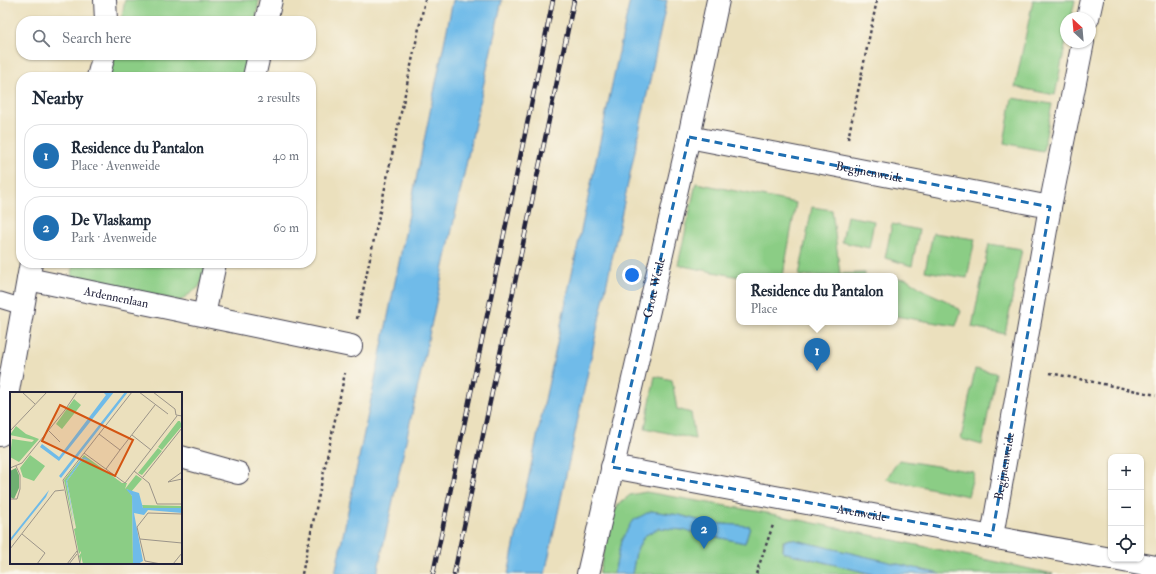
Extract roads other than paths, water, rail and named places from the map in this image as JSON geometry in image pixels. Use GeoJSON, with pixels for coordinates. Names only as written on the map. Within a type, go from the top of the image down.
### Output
{"type":"FeatureCollection","features":[{"type":"Feature","properties":{"kind":"street"},"geometry":{"type":"LineString","coordinates":[[105,0],[106,16]]}},
{"type":"Feature","properties":{"kind":"street"},"geometry":{"type":"LineString","coordinates":[[267,16],[271,0]]}},
{"type":"Feature","properties":{"kind":"street","name":"Grote Weide"},"geometry":{"type":"LineString","coordinates":[[588,574],[689,136],[718,0]]}},
{"type":"Feature","properties":{"kind":"street"},"geometry":{"type":"LineString","coordinates":[[1089,12],[1092,0]]}},
{"type":"Feature","properties":{"kind":"street","name":"Begijnenweide"},"geometry":{"type":"LineString","coordinates":[[992,536],[1050,207],[1082,48]]}},
{"type":"Feature","properties":{"kind":"street"},"geometry":{"type":"LineString","coordinates":[[99,72],[103,60]]}},
{"type":"Feature","properties":{"kind":"street"},"geometry":{"type":"LineString","coordinates":[[255,72],[258,60]]}},
{"type":"Feature","properties":{"kind":"street","name":"Begijnenweide"},"geometry":{"type":"LineString","coordinates":[[689,136],[1050,207]]}},
{"type":"Feature","properties":{"kind":"street"},"geometry":{"type":"LineString","coordinates":[[204,315],[214,268]]}},
{"type":"Feature","properties":{"kind":"street","name":"Ardennenlaan"},"geometry":{"type":"LineString","coordinates":[[11,392],[30,271],[204,315],[351,346]]}},
{"type":"Feature","properties":{"kind":"street","name":"Ardennenlaan"},"geometry":{"type":"LineString","coordinates":[[0,435],[10,395]]}},
{"type":"Feature","properties":{"kind":"street"},"geometry":{"type":"LineString","coordinates":[[182,457],[238,473]]}},
{"type":"Feature","properties":{"kind":"street","name":"Avenweide"},"geometry":{"type":"LineString","coordinates":[[612,467],[1108,558]]}},
{"type":"Feature","properties":{"kind":"street","name":"Avenweide"},"geometry":{"type":"LineString","coordinates":[[1128,562],[1156,567]]}},
{"type":"Feature","properties":{"kind":"lane"},"geometry":{"type":"LineString","coordinates":[[0,300],[24,307]]}},
{"type":"Feature","properties":{"kind":"water"},"geometry":{"type":"Polygon","coordinates":[[[453,0],[502,0],[377,574],[335,574],[453,0]]]}},
{"type":"Feature","properties":{"kind":"water"},"geometry":{"type":"Polygon","coordinates":[[[630,0],[667,0],[545,574],[508,574],[630,0]]]}},
{"type":"Feature","properties":{"kind":"water"},"geometry":{"type":"Polygon","coordinates":[[[651,511],[679,515],[709,523],[750,526],[745,543],[683,530],[659,528],[644,536],[636,552],[632,574],[614,574],[621,541],[632,521],[651,511]]]}},
{"type":"Feature","properties":{"kind":"water"},"geometry":{"type":"Polygon","coordinates":[[[791,539],[940,574],[872,574],[783,552],[784,541],[791,539]]]}},
{"type":"Feature","properties":{"kind":"railway"},"geometry":{"type":"LineString","coordinates":[[433,574],[553,0]]}},
{"type":"Feature","properties":{"kind":"railway"},"geometry":{"type":"LineString","coordinates":[[454,574],[574,0]]}},
{"type":"Feature","properties":{"kind":"place","name":"Residence du Pantalon"},"geometry":{"type":"Point","coordinates":[817,371]}},
{"type":"Feature","properties":{"kind":"place","name":"De Vlaskamp"},"geometry":{"type":"Point","coordinates":[704,549]}}]}
